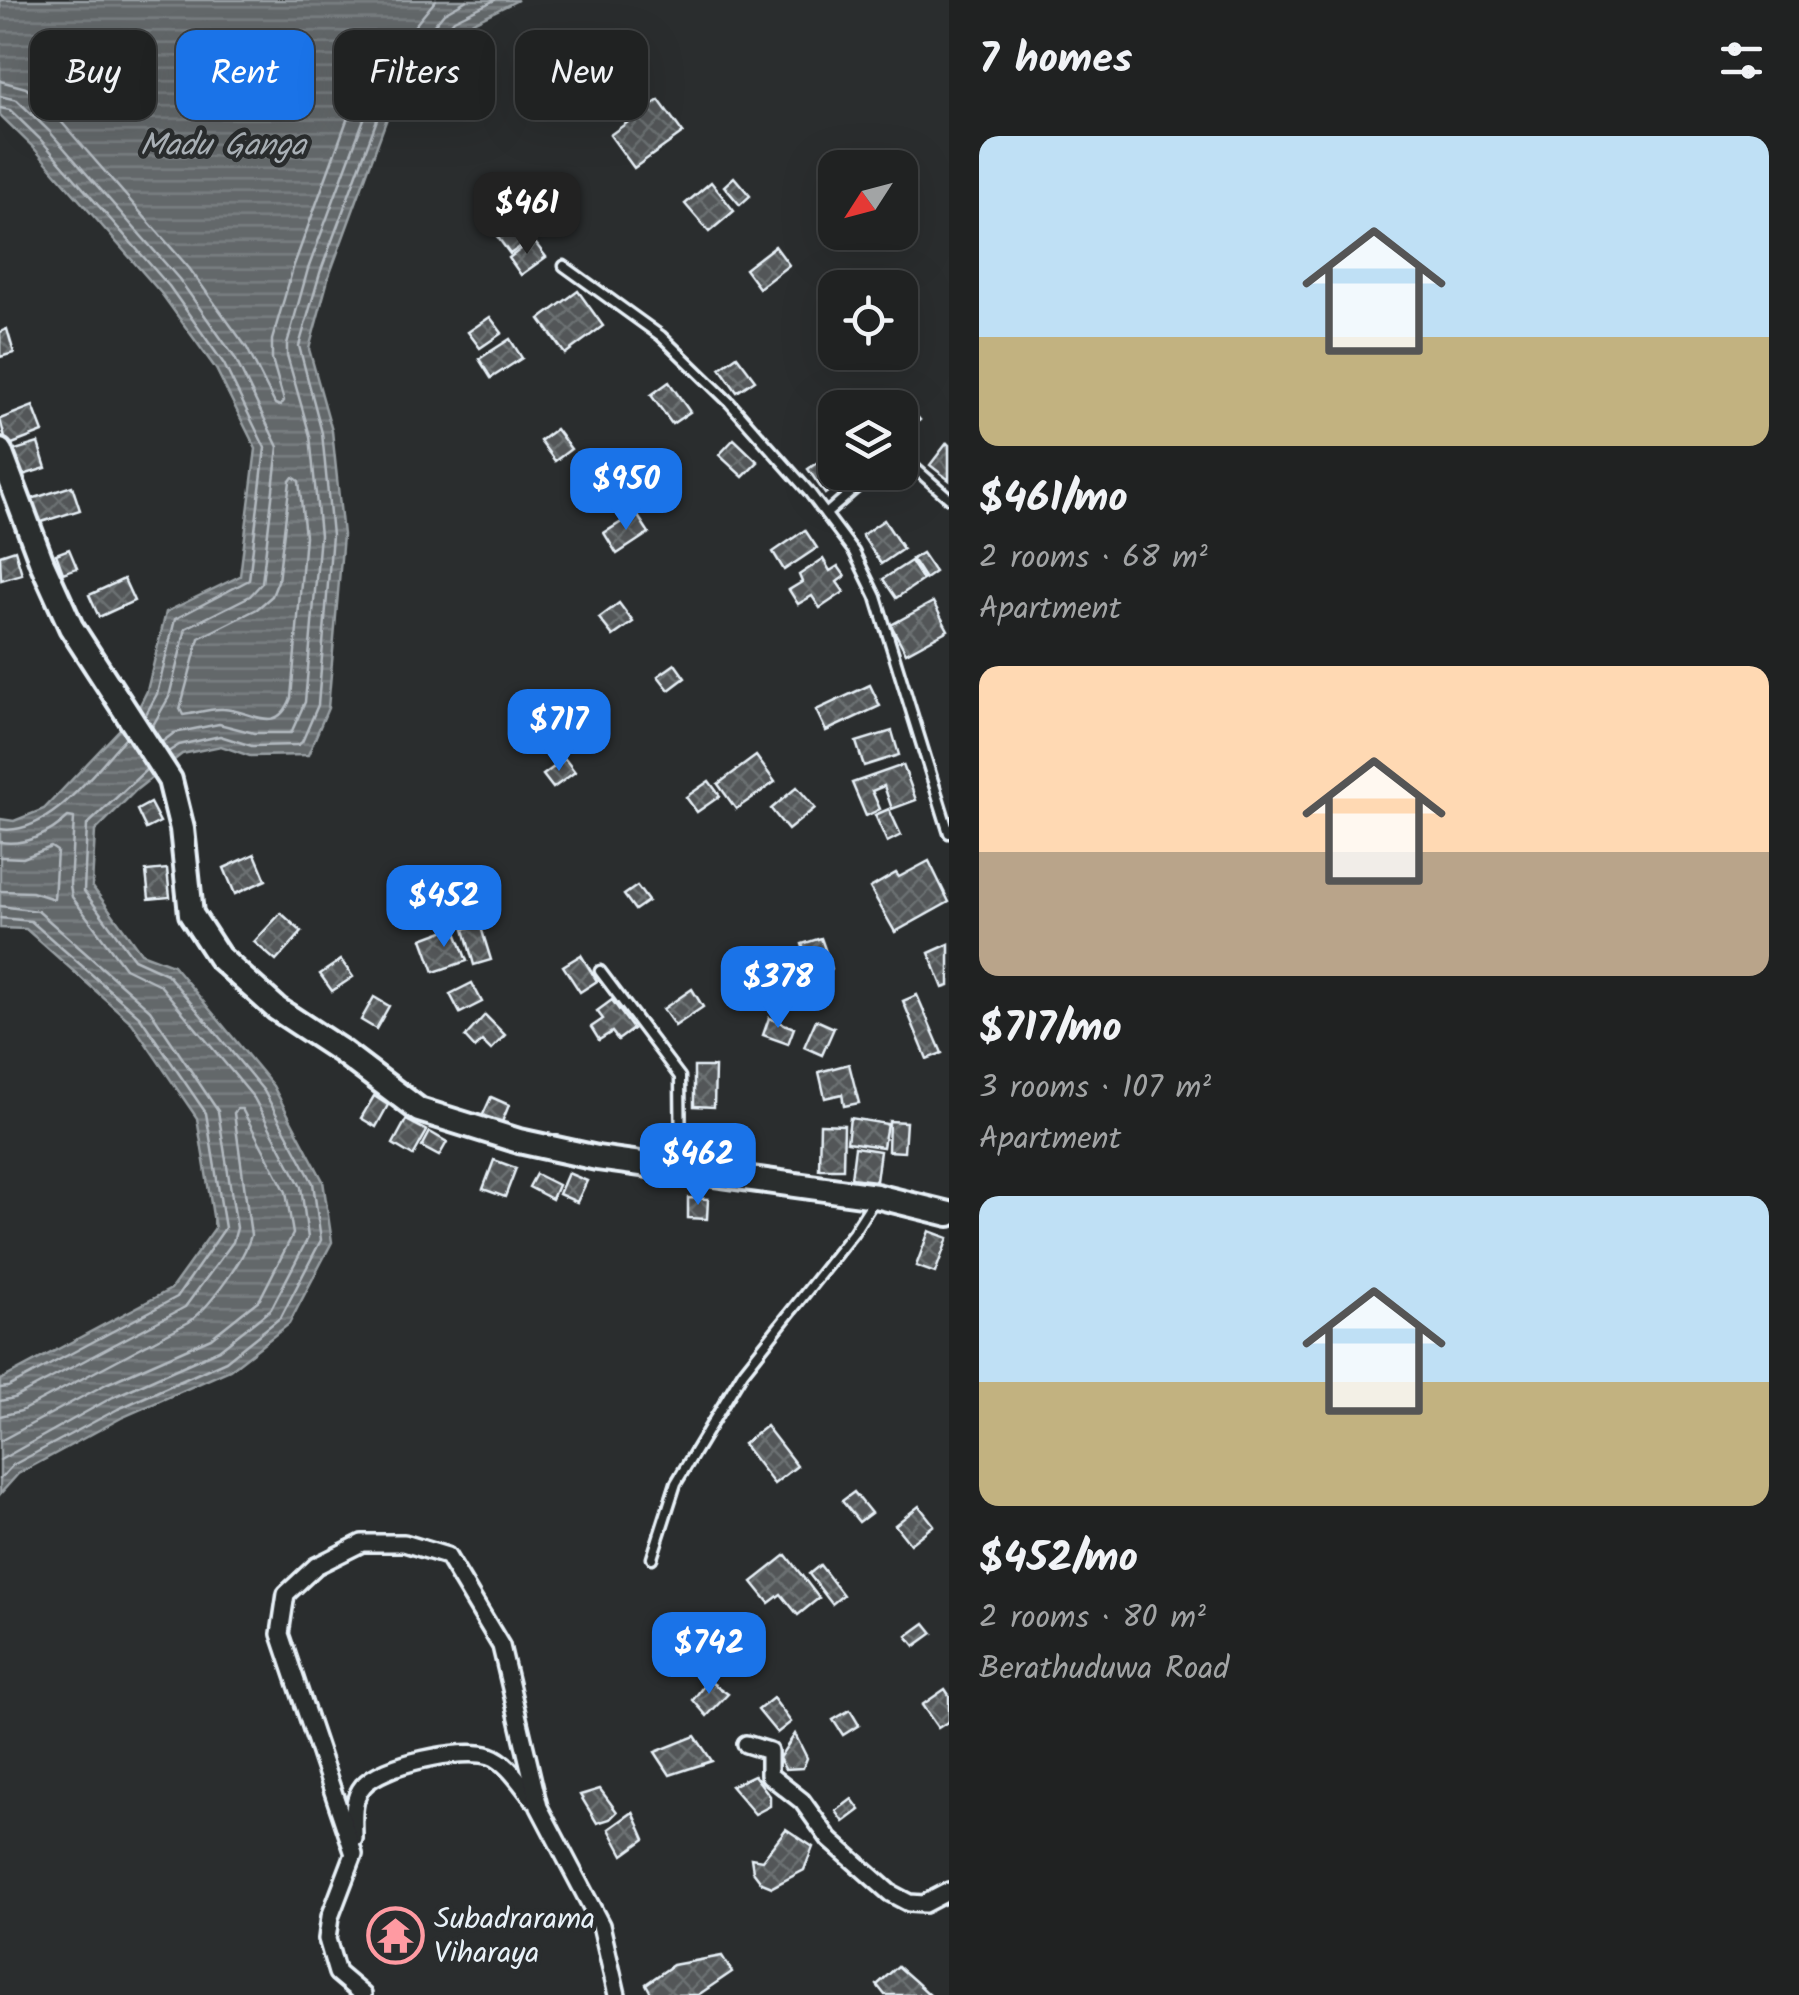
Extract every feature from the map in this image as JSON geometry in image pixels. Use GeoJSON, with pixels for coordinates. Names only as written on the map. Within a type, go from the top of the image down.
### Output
{"type":"FeatureCollection","features":[{"type":"Feature","properties":{"kind":"street"},"geometry":{"type":"LineString","coordinates":[[0,451],[42,563],[72,627],[170,780],[182,829],[191,914],[218,956],[276,1009],[341,1051],[419,1110],[519,1141],[597,1158],[876,1196],[949,1214]]}},
{"type":"Feature","properties":{"kind":"street"},"geometry":{"type":"LineString","coordinates":[[354,1854],[280,1634],[286,1594],[316,1566],[362,1543],[404,1543],[447,1556],[501,1646],[540,1807]]}},
{"type":"Feature","properties":{"kind":"street"},"geometry":{"type":"LineString","coordinates":[[746,1744],[769,1751],[769,1775],[802,1801],[830,1840],[890,1893],[909,1903],[924,1904],[949,1891]]}},
{"type":"Feature","properties":{"kind":"street"},"geometry":{"type":"LineString","coordinates":[[363,1995],[337,1973],[327,1939],[330,1917],[354,1854],[354,1804],[364,1784],[406,1764],[450,1753],[491,1756],[509,1770],[540,1807],[600,1925],[618,1995]]}},
{"type":"Feature","properties":{"kind":"lane"},"geometry":{"type":"LineString","coordinates":[[564,266],[661,336],[730,403],[854,552],[876,596],[949,833]]}},
{"type":"Feature","properties":{"kind":"lane"},"geometry":{"type":"LineString","coordinates":[[918,471],[949,498]]}},
{"type":"Feature","properties":{"kind":"lane"},"geometry":{"type":"LineString","coordinates":[[826,514],[853,490]]}},
{"type":"Feature","properties":{"kind":"lane"},"geometry":{"type":"LineString","coordinates":[[600,971],[680,1077],[681,1167]]}},
{"type":"Feature","properties":{"kind":"lane"},"geometry":{"type":"LineString","coordinates":[[652,1558],[676,1483],[743,1372],[852,1234],[876,1196]]}},
{"type":"Feature","properties":{"kind":"water","name":"Madu Ganga"},"geometry":{"type":"Polygon","coordinates":[[[0,0],[518,0],[459,30],[334,30],[334,120],[386,120],[329,276],[309,349],[332,431],[343,535],[328,708],[308,755],[250,756],[221,746],[182,754],[136,790],[95,831],[92,886],[141,953],[173,965],[273,1086],[323,1181],[332,1242],[289,1324],[230,1370],[123,1417],[18,1474],[0,1494],[0,1380],[171,1289],[215,1228],[197,1118],[132,1023],[26,929],[0,928],[0,819],[14,821],[44,809],[137,711],[147,691],[166,612],[240,576],[256,449],[216,369],[161,293],[0,115],[0,0]]]}},
{"type":"Feature","properties":{"kind":"building"},"geometry":{"type":"Polygon","coordinates":[[[659,100],[683,133],[634,168],[610,135],[631,120],[648,120],[648,108],[659,100]]]}},
{"type":"Feature","properties":{"kind":"building"},"geometry":{"type":"Polygon","coordinates":[[[734,177],[750,196],[740,205],[724,186],[734,177]]]}},
{"type":"Feature","properties":{"kind":"building"},"geometry":{"type":"Polygon","coordinates":[[[711,182],[734,211],[709,232],[685,204],[711,182]]]}},
{"type":"Feature","properties":{"kind":"building"},"geometry":{"type":"Polygon","coordinates":[[[517,215],[534,237],[510,254],[494,232],[517,215]]]}},
{"type":"Feature","properties":{"kind":"building"},"geometry":{"type":"Polygon","coordinates":[[[533,240],[546,257],[521,275],[509,258],[533,240]]]}},
{"type":"Feature","properties":{"kind":"building"},"geometry":{"type":"Polygon","coordinates":[[[775,246],[789,265],[759,288],[745,269],[775,246]]]}},
{"type":"Feature","properties":{"kind":"building"},"geometry":{"type":"Polygon","coordinates":[[[578,291],[603,326],[565,354],[540,319],[578,291]]]}},
{"type":"Feature","properties":{"kind":"building"},"geometry":{"type":"Polygon","coordinates":[[[490,317],[502,333],[480,348],[468,332],[490,317]]]}},
{"type":"Feature","properties":{"kind":"building"},"geometry":{"type":"Polygon","coordinates":[[[7,329],[14,353],[0,357],[0,332],[7,329]]]}},
{"type":"Feature","properties":{"kind":"building"},"geometry":{"type":"Polygon","coordinates":[[[510,339],[522,358],[491,378],[479,359],[510,339]]]}},
{"type":"Feature","properties":{"kind":"building"},"geometry":{"type":"Polygon","coordinates":[[[737,356],[755,380],[737,392],[720,368],[737,356]]]}},
{"type":"Feature","properties":{"kind":"building"},"geometry":{"type":"Polygon","coordinates":[[[669,382],[690,412],[672,424],[651,395],[669,382]]]}},
{"type":"Feature","properties":{"kind":"building"},"geometry":{"type":"Polygon","coordinates":[[[33,406],[43,432],[7,446],[0,419],[33,406]]]}},
{"type":"Feature","properties":{"kind":"building"},"geometry":{"type":"Polygon","coordinates":[[[556,429],[571,449],[555,461],[540,441],[556,429]]]}},
{"type":"Feature","properties":{"kind":"building"},"geometry":{"type":"Polygon","coordinates":[[[734,439],[758,462],[743,477],[719,455],[734,439]]]}},
{"type":"Feature","properties":{"kind":"building"},"geometry":{"type":"Polygon","coordinates":[[[38,443],[46,468],[20,476],[12,451],[38,443]]]}},
{"type":"Feature","properties":{"kind":"building"},"geometry":{"type":"Polygon","coordinates":[[[949,445],[949,480],[930,465],[949,445]]]}},
{"type":"Feature","properties":{"kind":"building"},"geometry":{"type":"Polygon","coordinates":[[[818,462],[818,484],[808,469],[818,462]]]}},
{"type":"Feature","properties":{"kind":"building"},"geometry":{"type":"Polygon","coordinates":[[[72,486],[80,510],[35,524],[28,500],[72,486]]]}},
{"type":"Feature","properties":{"kind":"building"},"geometry":{"type":"Polygon","coordinates":[[[636,513],[649,533],[617,554],[604,533],[636,513]]]}},
{"type":"Feature","properties":{"kind":"building"},"geometry":{"type":"Polygon","coordinates":[[[884,520],[903,549],[881,564],[862,535],[884,520]]]}},
{"type":"Feature","properties":{"kind":"building"},"geometry":{"type":"Polygon","coordinates":[[[805,530],[817,548],[784,570],[773,552],[805,530]]]}},
{"type":"Feature","properties":{"kind":"building"},"geometry":{"type":"Polygon","coordinates":[[[69,549],[77,568],[63,573],[56,554],[69,549]]]}},
{"type":"Feature","properties":{"kind":"building"},"geometry":{"type":"Polygon","coordinates":[[[15,550],[22,574],[1,580],[0,555],[15,550]]]}},
{"type":"Feature","properties":{"kind":"building"},"geometry":{"type":"Polygon","coordinates":[[[922,553],[935,572],[925,579],[912,559],[922,553]]]}},
{"type":"Feature","properties":{"kind":"building"},"geometry":{"type":"Polygon","coordinates":[[[823,559],[830,571],[838,566],[845,576],[837,582],[844,592],[820,608],[812,596],[798,604],[789,590],[802,582],[799,575],[823,559]]]}},
{"type":"Feature","properties":{"kind":"building"},"geometry":{"type":"Polygon","coordinates":[[[911,561],[923,580],[896,598],[883,579],[911,561]]]}},
{"type":"Feature","properties":{"kind":"building"},"geometry":{"type":"Polygon","coordinates":[[[124,579],[134,601],[99,617],[89,595],[124,579]]]}},
{"type":"Feature","properties":{"kind":"building"},"geometry":{"type":"Polygon","coordinates":[[[933,602],[948,630],[906,653],[891,625],[933,602]]]}},
{"type":"Feature","properties":{"kind":"building"},"geometry":{"type":"Polygon","coordinates":[[[619,603],[633,622],[613,636],[599,618],[619,603]]]}},
{"type":"Feature","properties":{"kind":"building"},"geometry":{"type":"Polygon","coordinates":[[[675,664],[685,678],[669,690],[658,676],[675,664]]]}},
{"type":"Feature","properties":{"kind":"building"},"geometry":{"type":"Polygon","coordinates":[[[870,685],[880,706],[826,731],[816,710],[870,685]]]}},
{"type":"Feature","properties":{"kind":"building"},"geometry":{"type":"Polygon","coordinates":[[[892,731],[899,755],[864,766],[856,742],[892,731]]]}},
{"type":"Feature","properties":{"kind":"building"},"geometry":{"type":"Polygon","coordinates":[[[756,756],[775,782],[736,809],[718,784],[756,756]]]}},
{"type":"Feature","properties":{"kind":"building"},"geometry":{"type":"Polygon","coordinates":[[[565,759],[575,772],[553,788],[543,775],[565,759]]]}},
{"type":"Feature","properties":{"kind":"building"},"geometry":{"type":"Polygon","coordinates":[[[903,765],[916,800],[892,809],[884,786],[872,791],[880,809],[866,816],[852,783],[903,765]]]}},
{"type":"Feature","properties":{"kind":"building"},"geometry":{"type":"Polygon","coordinates":[[[709,781],[720,796],[697,812],[686,797],[709,781]]]}},
{"type":"Feature","properties":{"kind":"building"},"geometry":{"type":"Polygon","coordinates":[[[797,787],[815,808],[788,830],[771,809],[797,787]]]}},
{"type":"Feature","properties":{"kind":"building"},"geometry":{"type":"Polygon","coordinates":[[[150,803],[160,822],[146,829],[137,810],[150,803]]]}},
{"type":"Feature","properties":{"kind":"building"},"geometry":{"type":"Polygon","coordinates":[[[889,809],[901,835],[887,842],[875,815],[889,809]]]}},
{"type":"Feature","properties":{"kind":"building"},"geometry":{"type":"Polygon","coordinates":[[[255,854],[266,880],[235,894],[224,868],[255,854]]]}},
{"type":"Feature","properties":{"kind":"building"},"geometry":{"type":"Polygon","coordinates":[[[929,861],[949,902],[895,932],[870,888],[929,861]]]}},
{"type":"Feature","properties":{"kind":"building"},"geometry":{"type":"Polygon","coordinates":[[[167,869],[170,897],[149,899],[146,871],[167,869]]]}},
{"type":"Feature","properties":{"kind":"building"},"geometry":{"type":"Polygon","coordinates":[[[471,870],[479,895],[459,901],[451,876],[471,870]]]}},
{"type":"Feature","properties":{"kind":"building"},"geometry":{"type":"Polygon","coordinates":[[[418,877],[431,895],[414,907],[401,889],[418,877]]]}},
{"type":"Feature","properties":{"kind":"building"},"geometry":{"type":"Polygon","coordinates":[[[637,886],[648,901],[635,910],[624,895],[637,886]]]}},
{"type":"Feature","properties":{"kind":"building"},"geometry":{"type":"Polygon","coordinates":[[[281,913],[302,932],[276,961],[254,942],[281,913]]]}},
{"type":"Feature","properties":{"kind":"building"},"geometry":{"type":"Polygon","coordinates":[[[480,924],[491,960],[474,965],[464,929],[480,924]]]}},
{"type":"Feature","properties":{"kind":"building"},"geometry":{"type":"Polygon","coordinates":[[[454,927],[467,961],[434,972],[422,939],[454,927]]]}},
{"type":"Feature","properties":{"kind":"building"},"geometry":{"type":"Polygon","coordinates":[[[821,938],[832,969],[813,976],[802,944],[821,938]]]}},
{"type":"Feature","properties":{"kind":"building"},"geometry":{"type":"Polygon","coordinates":[[[949,944],[949,986],[943,988],[929,953],[949,944]]]}},
{"type":"Feature","properties":{"kind":"building"},"geometry":{"type":"Polygon","coordinates":[[[581,955],[597,981],[580,992],[563,966],[581,955]]]}},
{"type":"Feature","properties":{"kind":"building"},"geometry":{"type":"Polygon","coordinates":[[[341,960],[353,977],[332,991],[320,974],[341,960]]]}},
{"type":"Feature","properties":{"kind":"building"},"geometry":{"type":"Polygon","coordinates":[[[472,983],[482,1002],[460,1013],[450,994],[472,983]]]}},
{"type":"Feature","properties":{"kind":"building"},"geometry":{"type":"Polygon","coordinates":[[[692,989],[703,1007],[675,1026],[663,1009],[692,989]]]}},
{"type":"Feature","properties":{"kind":"building"},"geometry":{"type":"Polygon","coordinates":[[[917,995],[942,1053],[927,1059],[903,1001],[917,995]]]}},
{"type":"Feature","properties":{"kind":"building"},"geometry":{"type":"Polygon","coordinates":[[[374,997],[389,1006],[376,1029],[361,1020],[374,997]]]}},
{"type":"Feature","properties":{"kind":"building"},"geometry":{"type":"Polygon","coordinates":[[[612,1000],[633,1029],[618,1040],[612,1032],[599,1040],[591,1027],[603,1019],[597,1011],[612,1000]]]}},
{"type":"Feature","properties":{"kind":"building"},"geometry":{"type":"Polygon","coordinates":[[[485,1015],[505,1035],[491,1050],[482,1041],[475,1048],[465,1037],[485,1015]]]}},
{"type":"Feature","properties":{"kind":"building"},"geometry":{"type":"Polygon","coordinates":[[[769,1018],[794,1028],[788,1044],[763,1035],[769,1018]]]}},
{"type":"Feature","properties":{"kind":"building"},"geometry":{"type":"Polygon","coordinates":[[[816,1020],[834,1028],[822,1055],[804,1047],[816,1020]]]}},
{"type":"Feature","properties":{"kind":"building"},"geometry":{"type":"Polygon","coordinates":[[[849,1064],[859,1103],[844,1106],[842,1094],[825,1098],[819,1072],[849,1064]]]}},
{"type":"Feature","properties":{"kind":"building"},"geometry":{"type":"Polygon","coordinates":[[[694,1067],[715,1067],[714,1107],[694,1106],[694,1067]]]}},
{"type":"Feature","properties":{"kind":"building"},"geometry":{"type":"Polygon","coordinates":[[[374,1096],[388,1105],[376,1127],[361,1118],[374,1096]]]}},
{"type":"Feature","properties":{"kind":"building"},"geometry":{"type":"Polygon","coordinates":[[[491,1097],[509,1105],[500,1127],[481,1119],[491,1097]]]}},
{"type":"Feature","properties":{"kind":"building"},"geometry":{"type":"Polygon","coordinates":[[[850,1118],[887,1124],[883,1147],[847,1142],[850,1118]]]}},
{"type":"Feature","properties":{"kind":"building"},"geometry":{"type":"Polygon","coordinates":[[[406,1120],[427,1131],[413,1156],[393,1144],[406,1120]]]}},
{"type":"Feature","properties":{"kind":"building"},"geometry":{"type":"Polygon","coordinates":[[[889,1121],[906,1122],[904,1152],[888,1151],[889,1121]]]}},
{"type":"Feature","properties":{"kind":"building"},"geometry":{"type":"Polygon","coordinates":[[[820,1124],[844,1125],[843,1169],[819,1169],[820,1124]]]}},
{"type":"Feature","properties":{"kind":"building"},"geometry":{"type":"Polygon","coordinates":[[[430,1132],[447,1142],[439,1156],[422,1147],[430,1132]]]}},
{"type":"Feature","properties":{"kind":"building"},"geometry":{"type":"Polygon","coordinates":[[[855,1147],[880,1151],[876,1181],[851,1178],[855,1147]]]}},
{"type":"Feature","properties":{"kind":"building"},"geometry":{"type":"Polygon","coordinates":[[[494,1160],[516,1168],[505,1197],[483,1189],[494,1160]]]}},
{"type":"Feature","properties":{"kind":"building"},"geometry":{"type":"Polygon","coordinates":[[[568,1173],[587,1181],[577,1202],[559,1194],[568,1173]]]}},
{"type":"Feature","properties":{"kind":"building"},"geometry":{"type":"Polygon","coordinates":[[[536,1174],[558,1185],[552,1199],[529,1187],[536,1174]]]}},
{"type":"Feature","properties":{"kind":"building"},"geometry":{"type":"Polygon","coordinates":[[[688,1198],[708,1199],[707,1219],[688,1218],[688,1198]]]}},
{"type":"Feature","properties":{"kind":"building"},"geometry":{"type":"Polygon","coordinates":[[[929,1231],[948,1238],[935,1273],[916,1266],[929,1231]]]}},
{"type":"Feature","properties":{"kind":"building"},"geometry":{"type":"Polygon","coordinates":[[[766,1426],[797,1466],[774,1484],[743,1444],[766,1426]]]}},
{"type":"Feature","properties":{"kind":"building"},"geometry":{"type":"Polygon","coordinates":[[[854,1492],[871,1513],[859,1522],[842,1501],[854,1492]]]}},
{"type":"Feature","properties":{"kind":"building"},"geometry":{"type":"Polygon","coordinates":[[[919,1506],[934,1525],[910,1544],[895,1525],[919,1506]]]}},
{"type":"Feature","properties":{"kind":"building"},"geometry":{"type":"Polygon","coordinates":[[[786,1555],[819,1598],[798,1615],[781,1594],[769,1603],[752,1582],[786,1555]]]}},
{"type":"Feature","properties":{"kind":"building"},"geometry":{"type":"Polygon","coordinates":[[[820,1565],[843,1595],[832,1604],[809,1574],[820,1565]]]}},
{"type":"Feature","properties":{"kind":"building"},"geometry":{"type":"Polygon","coordinates":[[[925,1623],[933,1633],[915,1646],[907,1636],[925,1623]]]}},
{"type":"Feature","properties":{"kind":"building"},"geometry":{"type":"Polygon","coordinates":[[[708,1680],[728,1694],[707,1716],[693,1700],[708,1680]]]}},
{"type":"Feature","properties":{"kind":"building"},"geometry":{"type":"Polygon","coordinates":[[[945,1689],[949,1695],[949,1721],[938,1728],[922,1705],[945,1689]]]}},
{"type":"Feature","properties":{"kind":"building"},"geometry":{"type":"Polygon","coordinates":[[[773,1698],[791,1722],[777,1733],[758,1710],[773,1698]]]}},
{"type":"Feature","properties":{"kind":"building"},"geometry":{"type":"Polygon","coordinates":[[[850,1710],[859,1725],[843,1735],[833,1720],[850,1710]]]}},
{"type":"Feature","properties":{"kind":"building"},"geometry":{"type":"Polygon","coordinates":[[[795,1734],[807,1758],[803,1768],[785,1769],[779,1758],[795,1734]]]}},
{"type":"Feature","properties":{"kind":"building"},"geometry":{"type":"Polygon","coordinates":[[[695,1736],[712,1761],[670,1775],[655,1752],[695,1736]]]}},
{"type":"Feature","properties":{"kind":"building"},"geometry":{"type":"Polygon","coordinates":[[[754,1775],[770,1796],[770,1806],[755,1814],[731,1786],[754,1775]]]}},
{"type":"Feature","properties":{"kind":"building"},"geometry":{"type":"Polygon","coordinates":[[[600,1789],[617,1812],[597,1823],[580,1795],[600,1789]]]}},
{"type":"Feature","properties":{"kind":"building"},"geometry":{"type":"Polygon","coordinates":[[[852,1799],[860,1810],[844,1822],[836,1811],[852,1799]]]}},
{"type":"Feature","properties":{"kind":"building"},"geometry":{"type":"Polygon","coordinates":[[[633,1812],[645,1839],[623,1855],[609,1829],[633,1812]]]}},
{"type":"Feature","properties":{"kind":"building"},"geometry":{"type":"Polygon","coordinates":[[[786,1829],[813,1847],[804,1870],[772,1887],[762,1883],[753,1871],[751,1858],[762,1860],[786,1829]]]}},
{"type":"Feature","properties":{"kind":"building"},"geometry":{"type":"Polygon","coordinates":[[[722,1956],[732,1972],[698,1995],[652,1995],[646,1984],[673,1965],[722,1956]]]}},
{"type":"Feature","properties":{"kind":"building"},"geometry":{"type":"Polygon","coordinates":[[[898,1966],[930,1995],[885,1995],[877,1985],[898,1966]]]}},
{"type":"Feature","properties":{"kind":"place","name":"Subadrarama Viharaya"},"geometry":{"type":"Point","coordinates":[395,1935]}}]}
